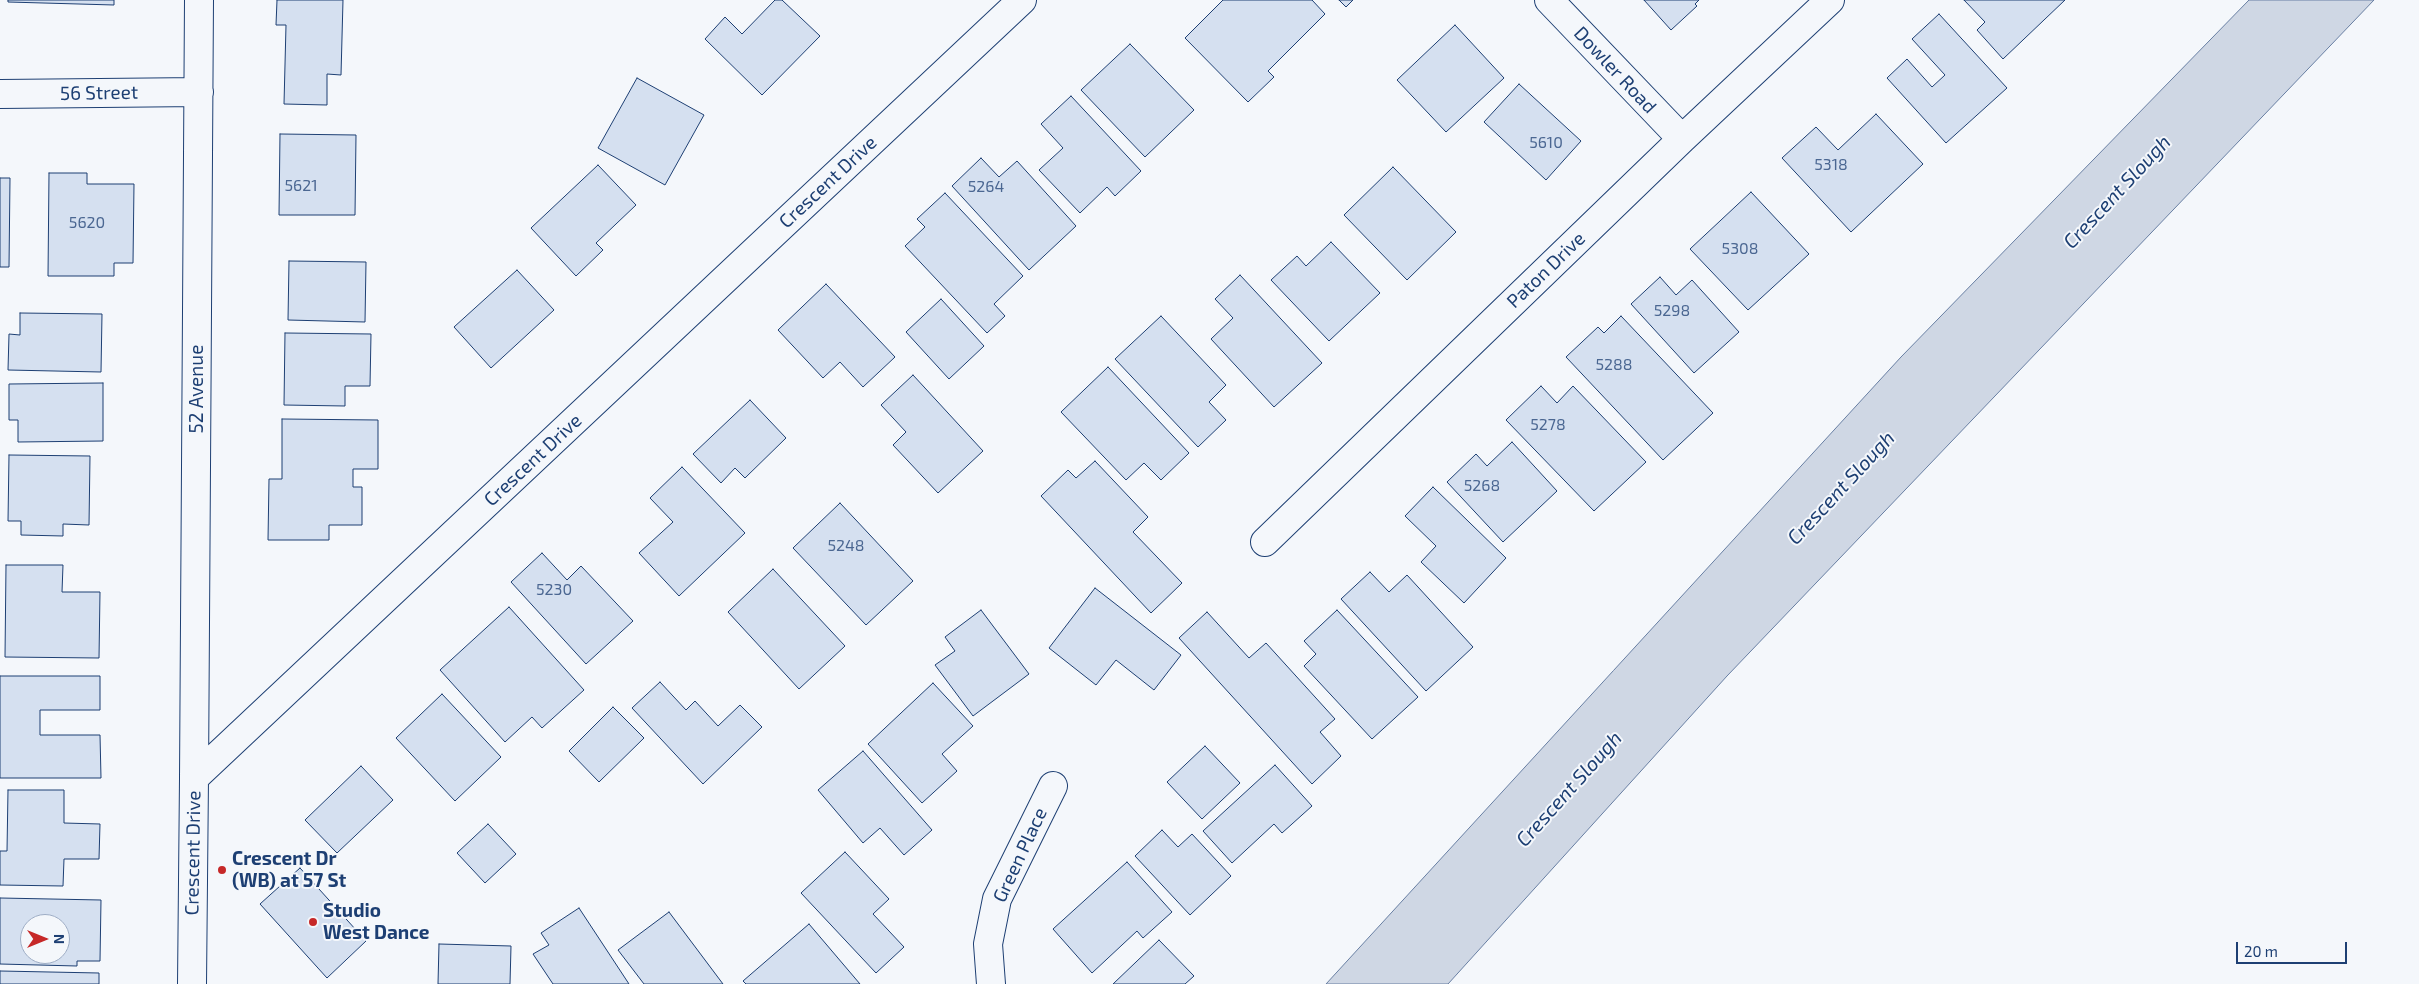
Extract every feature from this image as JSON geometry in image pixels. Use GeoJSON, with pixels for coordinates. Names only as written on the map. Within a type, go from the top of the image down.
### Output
{"type":"FeatureCollection","features":[{"type":"Feature","properties":{"kind":"street","name":"52 Avenue"},"geometry":{"type":"LineString","coordinates":[[194,778],[199,0]]}},
{"type":"Feature","properties":{"kind":"street","name":"Crescent Drive"},"geometry":{"type":"LineString","coordinates":[[192,984],[194,778],[1022,0]]}},
{"type":"Feature","properties":{"kind":"street","name":"Dowler Road"},"geometry":{"type":"LineString","coordinates":[[1549,0],[1682,139]]}},
{"type":"Feature","properties":{"kind":"street","name":"Paton Drive"},"geometry":{"type":"LineString","coordinates":[[1264,542],[1682,139],[1830,0]]}},
{"type":"Feature","properties":{"kind":"street","name":"56 Street"},"geometry":{"type":"LineString","coordinates":[[0,94],[199,92]]}},
{"type":"Feature","properties":{"kind":"street","name":"Green Place"},"geometry":{"type":"LineString","coordinates":[[991,984],[988,944],[997,899],[1053,786]]}},
{"type":"Feature","properties":{"kind":"water","name":"Crescent Slough"},"geometry":{"type":"Polygon","coordinates":[[[2249,0],[2374,0],[1727,676],[1448,984],[1326,984],[1901,357],[2249,0]]]}},
{"type":"Feature","properties":{"kind":"building"},"geometry":{"type":"Polygon","coordinates":[[[8,0],[114,0],[114,5],[8,2],[8,0]]]}},
{"type":"Feature","properties":{"kind":"building"},"geometry":{"type":"Polygon","coordinates":[[[277,0],[343,0],[341,75],[327,74],[327,105],[284,104],[286,25],[276,25],[277,0]]]}},
{"type":"Feature","properties":{"kind":"building"},"geometry":{"type":"Polygon","coordinates":[[[775,0],[782,0],[820,36],[762,95],[705,39],[725,17],[742,34],[775,0]]]}},
{"type":"Feature","properties":{"kind":"building"},"geometry":{"type":"Polygon","coordinates":[[[1223,0],[1312,0],[1325,14],[1268,71],[1274,77],[1248,102],[1185,38],[1223,0]]]}},
{"type":"Feature","properties":{"kind":"building"},"geometry":{"type":"Polygon","coordinates":[[[1339,0],[1353,0],[1346,7],[1339,0]]]}},
{"type":"Feature","properties":{"kind":"building"},"geometry":{"type":"Polygon","coordinates":[[[1644,0],[1699,0],[1695,4],[1697,6],[1671,30],[1644,0]]]}},
{"type":"Feature","properties":{"kind":"building"},"geometry":{"type":"Polygon","coordinates":[[[1964,0],[2065,0],[2003,59],[1977,30],[1985,22],[1964,0]]]}},
{"type":"Feature","properties":{"kind":"building"},"geometry":{"type":"Polygon","coordinates":[[[1939,14],[2007,88],[1946,143],[1887,78],[1907,59],[1932,87],[1945,75],[1912,39],[1939,14]]]}},
{"type":"Feature","properties":{"kind":"building"},"geometry":{"type":"Polygon","coordinates":[[[1455,25],[1504,78],[1446,132],[1397,80],[1455,25]]]}},
{"type":"Feature","properties":{"kind":"building"},"geometry":{"type":"Polygon","coordinates":[[[1130,44],[1194,110],[1145,157],[1081,90],[1130,44]]]}},
{"type":"Feature","properties":{"kind":"building"},"geometry":{"type":"Polygon","coordinates":[[[637,78],[704,115],[665,185],[598,148],[637,78]]]}},
{"type":"Feature","properties":{"kind":"building"},"geometry":{"type":"Polygon","coordinates":[[[1519,84],[1581,141],[1546,180],[1484,122],[1519,84]]]}},
{"type":"Feature","properties":{"kind":"building"},"geometry":{"type":"Polygon","coordinates":[[[1071,96],[1141,171],[1115,196],[1107,187],[1080,213],[1039,170],[1063,148],[1041,124],[1071,96]]]}},
{"type":"Feature","properties":{"kind":"building"},"geometry":{"type":"Polygon","coordinates":[[[1876,114],[1923,164],[1851,232],[1782,158],[1816,127],[1838,150],[1876,114]]]}},
{"type":"Feature","properties":{"kind":"building"},"geometry":{"type":"Polygon","coordinates":[[[280,134],[356,135],[355,215],[279,215],[280,134]]]}},
{"type":"Feature","properties":{"kind":"building"},"geometry":{"type":"Polygon","coordinates":[[[981,158],[999,177],[1017,161],[1076,226],[1029,270],[952,186],[981,158]]]}},
{"type":"Feature","properties":{"kind":"building"},"geometry":{"type":"Polygon","coordinates":[[[598,165],[636,205],[596,243],[603,250],[576,276],[531,228],[598,165]]]}},
{"type":"Feature","properties":{"kind":"building"},"geometry":{"type":"Polygon","coordinates":[[[1393,167],[1456,232],[1407,280],[1344,215],[1393,167]]]}},
{"type":"Feature","properties":{"kind":"building"},"geometry":{"type":"Polygon","coordinates":[[[49,173],[87,173],[87,184],[134,184],[133,263],[114,263],[114,276],[48,276],[49,173]]]}},
{"type":"Feature","properties":{"kind":"building"},"geometry":{"type":"Polygon","coordinates":[[[0,178],[10,178],[9,267],[0,267],[0,178]]]}},
{"type":"Feature","properties":{"kind":"building"},"geometry":{"type":"Polygon","coordinates":[[[1751,192],[1809,254],[1748,310],[1690,249],[1751,192]]]}},
{"type":"Feature","properties":{"kind":"building"},"geometry":{"type":"Polygon","coordinates":[[[945,193],[1023,276],[994,304],[1005,316],[987,333],[905,246],[925,227],[917,219],[945,193]]]}},
{"type":"Feature","properties":{"kind":"building"},"geometry":{"type":"Polygon","coordinates":[[[1331,242],[1380,293],[1329,341],[1271,280],[1297,256],[1306,266],[1331,242]]]}},
{"type":"Feature","properties":{"kind":"building"},"geometry":{"type":"Polygon","coordinates":[[[289,261],[366,262],[365,322],[288,320],[289,261]]]}},
{"type":"Feature","properties":{"kind":"building"},"geometry":{"type":"Polygon","coordinates":[[[517,270],[554,310],[491,368],[454,327],[517,270]]]}},
{"type":"Feature","properties":{"kind":"building"},"geometry":{"type":"Polygon","coordinates":[[[1240,275],[1322,363],[1274,407],[1211,339],[1233,318],[1215,299],[1240,275]]]}},
{"type":"Feature","properties":{"kind":"building"},"geometry":{"type":"Polygon","coordinates":[[[1660,277],[1676,295],[1692,280],[1739,332],[1694,373],[1631,304],[1660,277]]]}},
{"type":"Feature","properties":{"kind":"building"},"geometry":{"type":"Polygon","coordinates":[[[826,284],[895,357],[863,387],[840,362],[823,378],[778,330],[826,284]]]}},
{"type":"Feature","properties":{"kind":"building"},"geometry":{"type":"Polygon","coordinates":[[[941,299],[984,346],[949,379],[906,332],[941,299]]]}},
{"type":"Feature","properties":{"kind":"building"},"geometry":{"type":"Polygon","coordinates":[[[20,313],[102,314],[101,372],[8,370],[9,334],[20,335],[20,313]]]}},
{"type":"Feature","properties":{"kind":"building"},"geometry":{"type":"Polygon","coordinates":[[[1161,316],[1226,385],[1209,402],[1226,420],[1198,447],[1115,359],[1161,316]]]}},
{"type":"Feature","properties":{"kind":"building"},"geometry":{"type":"Polygon","coordinates":[[[1621,316],[1713,413],[1663,460],[1566,357],[1598,327],[1604,333],[1621,316]]]}},
{"type":"Feature","properties":{"kind":"building"},"geometry":{"type":"Polygon","coordinates":[[[285,333],[371,334],[370,386],[345,386],[345,406],[284,405],[285,333]]]}},
{"type":"Feature","properties":{"kind":"building"},"geometry":{"type":"Polygon","coordinates":[[[1108,367],[1189,453],[1161,480],[1144,463],[1126,480],[1061,412],[1108,367]]]}},
{"type":"Feature","properties":{"kind":"building"},"geometry":{"type":"Polygon","coordinates":[[[913,375],[983,451],[938,493],[893,445],[906,432],[881,405],[913,375]]]}},
{"type":"Feature","properties":{"kind":"building"},"geometry":{"type":"Polygon","coordinates":[[[103,383],[103,441],[18,442],[18,420],[9,420],[9,384],[103,383]]]}},
{"type":"Feature","properties":{"kind":"building"},"geometry":{"type":"Polygon","coordinates":[[[1541,386],[1557,403],[1573,386],[1646,462],[1594,511],[1506,420],[1541,386]]]}},
{"type":"Feature","properties":{"kind":"building"},"geometry":{"type":"Polygon","coordinates":[[[750,400],[786,438],[745,478],[735,468],[721,483],[693,454],[750,400]]]}},
{"type":"Feature","properties":{"kind":"building"},"geometry":{"type":"Polygon","coordinates":[[[282,419],[378,420],[378,469],[353,469],[353,487],[362,487],[362,525],[329,525],[329,540],[268,540],[269,479],[282,479],[282,419]]]}},
{"type":"Feature","properties":{"kind":"building"},"geometry":{"type":"Polygon","coordinates":[[[1512,442],[1557,491],[1503,542],[1447,482],[1476,454],[1487,466],[1512,442]]]}},
{"type":"Feature","properties":{"kind":"building"},"geometry":{"type":"Polygon","coordinates":[[[9,455],[90,456],[89,525],[63,524],[63,536],[21,535],[21,521],[8,521],[9,455]]]}},
{"type":"Feature","properties":{"kind":"building"},"geometry":{"type":"Polygon","coordinates":[[[1095,461],[1148,517],[1133,532],[1182,583],[1151,613],[1041,496],[1068,470],[1076,478],[1095,461]]]}},
{"type":"Feature","properties":{"kind":"building"},"geometry":{"type":"Polygon","coordinates":[[[682,467],[745,533],[679,596],[639,553],[673,522],[650,498],[682,467]]]}},
{"type":"Feature","properties":{"kind":"building"},"geometry":{"type":"Polygon","coordinates":[[[1433,487],[1506,558],[1464,603],[1421,562],[1436,546],[1405,516],[1433,487]]]}},
{"type":"Feature","properties":{"kind":"building"},"geometry":{"type":"Polygon","coordinates":[[[840,503],[913,581],[866,625],[793,548],[840,503]]]}},
{"type":"Feature","properties":{"kind":"building"},"geometry":{"type":"Polygon","coordinates":[[[542,553],[567,580],[581,566],[633,621],[586,664],[511,582],[542,553]]]}},
{"type":"Feature","properties":{"kind":"building"},"geometry":{"type":"Polygon","coordinates":[[[6,565],[63,565],[62,592],[100,592],[99,658],[5,657],[6,565]]]}},
{"type":"Feature","properties":{"kind":"building"},"geometry":{"type":"Polygon","coordinates":[[[773,569],[845,646],[799,689],[728,612],[773,569]]]}},
{"type":"Feature","properties":{"kind":"building"},"geometry":{"type":"Polygon","coordinates":[[[1370,572],[1389,592],[1407,575],[1473,647],[1426,691],[1341,599],[1370,572]]]}},
{"type":"Feature","properties":{"kind":"building"},"geometry":{"type":"Polygon","coordinates":[[[1095,588],[1181,655],[1154,690],[1116,660],[1096,685],[1049,648],[1095,588]]]}},
{"type":"Feature","properties":{"kind":"building"},"geometry":{"type":"Polygon","coordinates":[[[509,607],[584,690],[542,728],[532,717],[505,742],[440,670],[509,607]]]}},
{"type":"Feature","properties":{"kind":"building"},"geometry":{"type":"Polygon","coordinates":[[[981,610],[1029,674],[973,716],[935,665],[955,651],[945,637],[981,610]]]}},
{"type":"Feature","properties":{"kind":"building"},"geometry":{"type":"Polygon","coordinates":[[[1337,610],[1418,697],[1372,739],[1304,666],[1316,654],[1304,641],[1337,610]]]}},
{"type":"Feature","properties":{"kind":"building"},"geometry":{"type":"Polygon","coordinates":[[[1207,612],[1249,658],[1266,643],[1335,719],[1320,732],[1341,756],[1312,784],[1179,638],[1207,612]]]}},
{"type":"Feature","properties":{"kind":"building"},"geometry":{"type":"Polygon","coordinates":[[[0,676],[100,676],[100,710],[40,710],[40,735],[100,735],[101,778],[0,778],[0,676]]]}},
{"type":"Feature","properties":{"kind":"building"},"geometry":{"type":"Polygon","coordinates":[[[660,682],[686,710],[695,701],[718,726],[740,705],[762,727],[703,784],[632,708],[660,682]]]}},
{"type":"Feature","properties":{"kind":"building"},"geometry":{"type":"Polygon","coordinates":[[[933,683],[973,726],[942,754],[957,771],[922,803],[868,744],[933,683]]]}},
{"type":"Feature","properties":{"kind":"building"},"geometry":{"type":"Polygon","coordinates":[[[442,694],[501,757],[455,801],[396,738],[442,694]]]}},
{"type":"Feature","properties":{"kind":"building"},"geometry":{"type":"Polygon","coordinates":[[[613,707],[644,738],[599,782],[569,751],[613,707]]]}},
{"type":"Feature","properties":{"kind":"building"},"geometry":{"type":"Polygon","coordinates":[[[1205,746],[1240,783],[1202,819],[1167,782],[1205,746]]]}},
{"type":"Feature","properties":{"kind":"building"},"geometry":{"type":"Polygon","coordinates":[[[863,751],[932,830],[904,855],[880,828],[863,843],[818,790],[863,751]]]}},
{"type":"Feature","properties":{"kind":"building"},"geometry":{"type":"Polygon","coordinates":[[[1275,765],[1312,806],[1282,833],[1274,824],[1232,863],[1203,831],[1275,765]]]}},
{"type":"Feature","properties":{"kind":"building"},"geometry":{"type":"Polygon","coordinates":[[[361,766],[393,800],[337,853],[305,820],[361,766]]]}},
{"type":"Feature","properties":{"kind":"building"},"geometry":{"type":"Polygon","coordinates":[[[8,790],[64,790],[64,823],[100,824],[99,859],[64,859],[63,886],[0,885],[0,851],[7,851],[8,790]]]}},
{"type":"Feature","properties":{"kind":"building"},"geometry":{"type":"Polygon","coordinates":[[[488,824],[516,854],[485,883],[457,853],[488,824]]]}},
{"type":"Feature","properties":{"kind":"building"},"geometry":{"type":"Polygon","coordinates":[[[1162,830],[1178,847],[1192,834],[1231,876],[1190,915],[1135,856],[1162,830]]]}},
{"type":"Feature","properties":{"kind":"building"},"geometry":{"type":"Polygon","coordinates":[[[845,852],[889,899],[873,914],[904,947],[876,973],[801,893],[845,852]]]}},
{"type":"Feature","properties":{"kind":"building"},"geometry":{"type":"Polygon","coordinates":[[[1127,862],[1172,912],[1143,938],[1137,931],[1092,973],[1053,929],[1127,862]]]}},
{"type":"Feature","properties":{"kind":"building","name":"Studio West Dance"},"geometry":{"type":"Polygon","coordinates":[[[300,868],[366,941],[327,978],[260,904],[300,868]]]}},
{"type":"Feature","properties":{"kind":"building"},"geometry":{"type":"Polygon","coordinates":[[[0,898],[101,900],[100,961],[77,961],[77,966],[0,964],[0,898]]]}},
{"type":"Feature","properties":{"kind":"building"},"geometry":{"type":"Polygon","coordinates":[[[579,908],[629,984],[553,984],[533,954],[549,945],[541,933],[579,908]]]}},
{"type":"Feature","properties":{"kind":"building"},"geometry":{"type":"Polygon","coordinates":[[[669,912],[723,984],[644,984],[618,950],[669,912]]]}},
{"type":"Feature","properties":{"kind":"building"},"geometry":{"type":"Polygon","coordinates":[[[809,924],[860,984],[746,984],[743,981],[809,924]]]}},
{"type":"Feature","properties":{"kind":"building"},"geometry":{"type":"Polygon","coordinates":[[[1159,940],[1194,976],[1185,984],[1113,984],[1159,940]]]}},
{"type":"Feature","properties":{"kind":"building"},"geometry":{"type":"Polygon","coordinates":[[[439,944],[511,946],[510,984],[438,984],[439,944]]]}},
{"type":"Feature","properties":{"kind":"building"},"geometry":{"type":"Polygon","coordinates":[[[0,971],[99,973],[99,984],[0,984],[0,971]]]}},
{"type":"Feature","properties":{"kind":"place","name":"Crescent Dr (WB) at 57 St"},"geometry":{"type":"Point","coordinates":[222,870]}},
{"type":"Feature","properties":{"kind":"place","name":"Studio West Dance"},"geometry":{"type":"Point","coordinates":[313,922]}}]}
